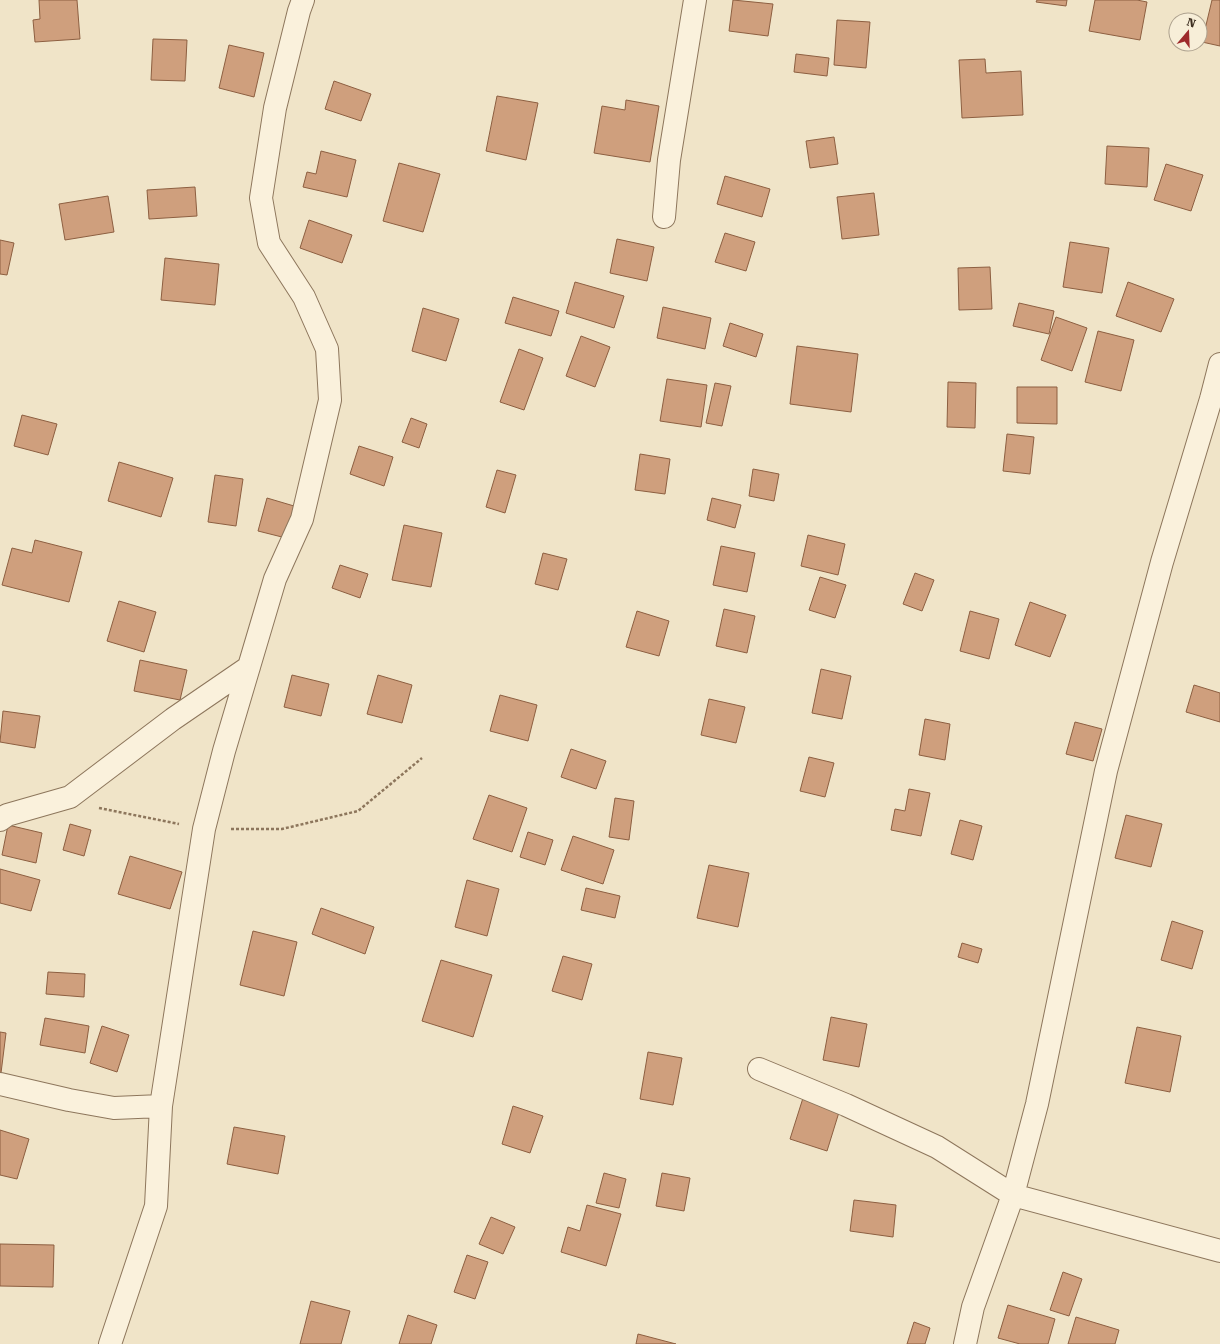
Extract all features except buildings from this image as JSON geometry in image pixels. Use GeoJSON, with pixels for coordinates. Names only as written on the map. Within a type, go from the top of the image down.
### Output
{"type":"FeatureCollection","features":[{"type":"Feature","properties":{"kind":"street"},"geometry":{"type":"LineString","coordinates":[[110,1344],[156,1206],[161,1106],[204,830],[224,751],[275,579],[302,519],[330,400],[327,348],[304,297],[269,243],[261,198],[275,108],[303,0]]}},
{"type":"Feature","properties":{"kind":"street"},"geometry":{"type":"LineString","coordinates":[[664,217],[669,160],[695,0]]}},
{"type":"Feature","properties":{"kind":"street"},"geometry":{"type":"LineString","coordinates":[[965,1344],[973,1307],[1013,1196],[1037,1104],[1106,771],[1162,562],[1211,400],[1220,364]]}},
{"type":"Feature","properties":{"kind":"street"},"geometry":{"type":"LineString","coordinates":[[0,820],[7,815],[70,797],[173,719],[249,667]]}},
{"type":"Feature","properties":{"kind":"street"},"geometry":{"type":"LineString","coordinates":[[759,1068],[846,1105],[937,1147],[1013,1196],[1220,1251]]}},
{"type":"Feature","properties":{"kind":"street"},"geometry":{"type":"LineString","coordinates":[[0,1084],[69,1100],[114,1108],[161,1106]]}},
{"type":"Feature","properties":{"kind":"path"},"geometry":{"type":"LineString","coordinates":[[60,800],[204,830],[282,829],[358,811],[422,758]]}}]}
